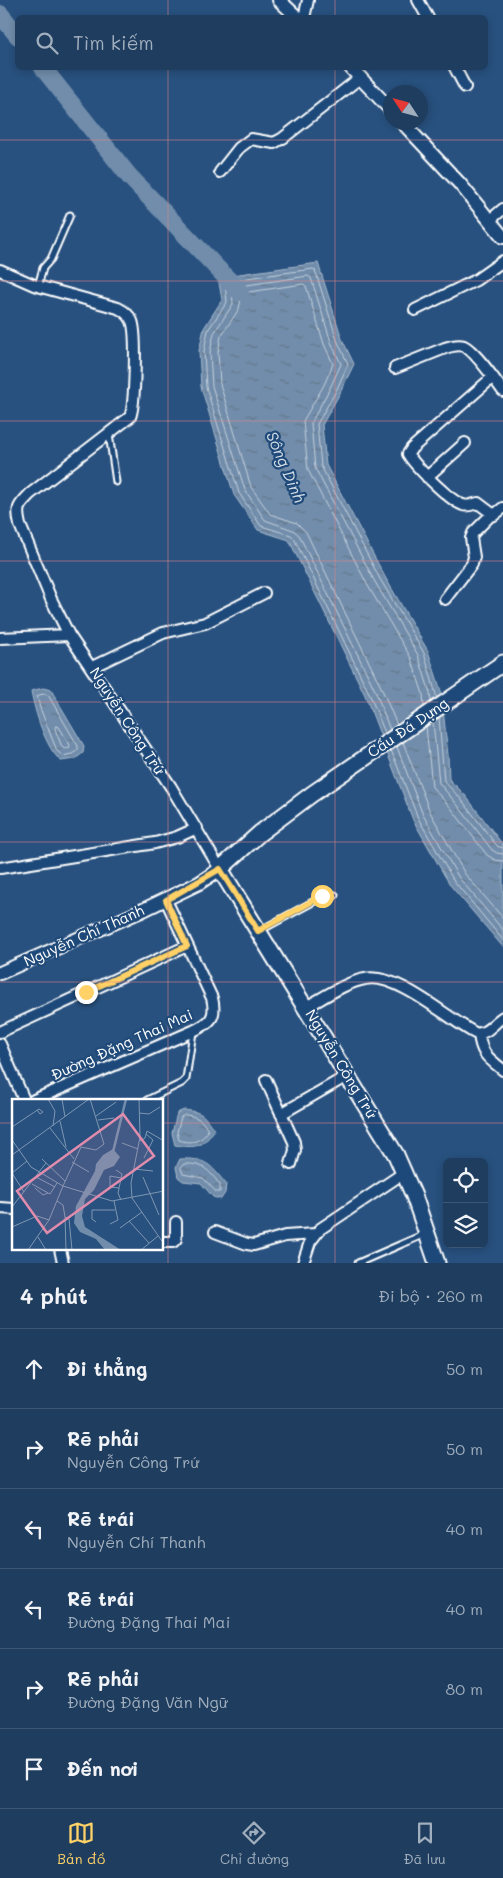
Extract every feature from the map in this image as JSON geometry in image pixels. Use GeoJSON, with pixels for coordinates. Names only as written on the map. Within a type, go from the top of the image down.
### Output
{"type":"FeatureCollection","features":[{"type":"Feature","properties":{"kind":"main road","name":"Cầu Đá Dựng"},"geometry":{"type":"LineString","coordinates":[[312,794],[503,663]]}},
{"type":"Feature","properties":{"kind":"main road","name":"Nguyễn Chí Thanh"},"geometry":{"type":"LineString","coordinates":[[220,869],[259,830],[312,794]]}},
{"type":"Feature","properties":{"kind":"main road","name":"Nguyễn Công Trứ"},"geometry":{"type":"LineString","coordinates":[[220,869],[405,1172],[437,1263]]}},
{"type":"Feature","properties":{"kind":"street"},"geometry":{"type":"LineString","coordinates":[[279,0],[295,15]]}},
{"type":"Feature","properties":{"kind":"street"},"geometry":{"type":"LineString","coordinates":[[305,15],[308,0]]}},
{"type":"Feature","properties":{"kind":"street"},"geometry":{"type":"LineString","coordinates":[[418,0],[426,15]]}},
{"type":"Feature","properties":{"kind":"street"},"geometry":{"type":"LineString","coordinates":[[353,70],[383,101]]}},
{"type":"Feature","properties":{"kind":"street"},"geometry":{"type":"LineString","coordinates":[[456,70],[465,87]]}},
{"type":"Feature","properties":{"kind":"street"},"geometry":{"type":"LineString","coordinates":[[220,172],[245,143],[251,139],[274,143],[283,138],[361,77]]}},
{"type":"Feature","properties":{"kind":"street"},"geometry":{"type":"LineString","coordinates":[[409,130],[460,184],[503,237]]}},
{"type":"Feature","properties":{"kind":"street"},"geometry":{"type":"LineString","coordinates":[[490,220],[503,209]]}},
{"type":"Feature","properties":{"kind":"street"},"geometry":{"type":"LineString","coordinates":[[415,310],[476,280],[503,261]]}},
{"type":"Feature","properties":{"kind":"street","name":"Nguyễn Công Trứ"},"geometry":{"type":"LineString","coordinates":[[0,270],[38,286],[118,308],[130,317],[134,332],[132,412],[126,420],[30,494],[18,506],[17,510],[20,525],[54,607],[70,635],[197,828],[220,869]]}},
{"type":"Feature","properties":{"kind":"street"},"geometry":{"type":"LineString","coordinates":[[395,368],[445,348],[459,345],[467,348],[503,391]]}},
{"type":"Feature","properties":{"kind":"street"},"geometry":{"type":"LineString","coordinates":[[492,377],[410,451],[409,456],[427,477],[461,504],[466,506],[478,504],[492,514]]}},
{"type":"Feature","properties":{"kind":"street"},"geometry":{"type":"LineString","coordinates":[[427,477],[465,442]]}},
{"type":"Feature","properties":{"kind":"street"},"geometry":{"type":"LineString","coordinates":[[445,599],[472,564],[474,557],[471,538],[473,533],[492,514],[497,514],[503,508]]}},
{"type":"Feature","properties":{"kind":"street"},"geometry":{"type":"LineString","coordinates":[[92,667],[163,633],[205,623],[264,592]]}},
{"type":"Feature","properties":{"kind":"street"},"geometry":{"type":"LineString","coordinates":[[0,638],[70,635]]}},
{"type":"Feature","properties":{"kind":"street"},"geometry":{"type":"LineString","coordinates":[[0,868],[147,844],[177,837],[197,828]]}},
{"type":"Feature","properties":{"kind":"street","name":"Nguyễn Chí Thanh"},"geometry":{"type":"LineString","coordinates":[[0,973],[166,900],[220,869]]}},
{"type":"Feature","properties":{"kind":"street","name":"Đường Đặng Thai Mai"},"geometry":{"type":"LineString","coordinates":[[36,1099],[193,1031],[211,1019],[214,1005],[206,983],[166,900]]}},
{"type":"Feature","properties":{"kind":"street"},"geometry":{"type":"LineString","coordinates":[[0,1032],[187,946]]}},
{"type":"Feature","properties":{"kind":"street"},"geometry":{"type":"LineString","coordinates":[[306,1007],[355,982],[379,978],[423,999],[468,1029],[479,1034]]}},
{"type":"Feature","properties":{"kind":"street"},"geometry":{"type":"LineString","coordinates":[[479,1034],[503,1017]]}},
{"type":"Feature","properties":{"kind":"street"},"geometry":{"type":"LineString","coordinates":[[479,1034],[485,1055],[503,1070]]}},
{"type":"Feature","properties":{"kind":"street"},"geometry":{"type":"LineString","coordinates":[[0,1044],[24,1099]]}},
{"type":"Feature","properties":{"kind":"street"},"geometry":{"type":"LineString","coordinates":[[281,1114],[347,1076]]}},
{"type":"Feature","properties":{"kind":"street"},"geometry":{"type":"LineString","coordinates":[[266,1080],[295,1146],[291,1164]]}},
{"type":"Feature","properties":{"kind":"street"},"geometry":{"type":"LineString","coordinates":[[303,1263],[310,1242],[315,1234],[331,1220],[405,1172]]}},
{"type":"Feature","properties":{"kind":"street"},"geometry":{"type":"LineString","coordinates":[[164,1242],[173,1242],[176,1239],[176,1222]]}},
{"type":"Feature","properties":{"kind":"street"},"geometry":{"type":"LineString","coordinates":[[215,1232],[254,1245],[285,1236],[315,1234]]}},
{"type":"Feature","properties":{"kind":"street"},"geometry":{"type":"LineString","coordinates":[[60,1250],[63,1263]]}},
{"type":"Feature","properties":{"kind":"lane"},"geometry":{"type":"LineString","coordinates":[[38,286],[43,268],[51,259],[70,215]]}},
{"type":"Feature","properties":{"kind":"lane"},"geometry":{"type":"LineString","coordinates":[[109,433],[116,482]]}},
{"type":"Feature","properties":{"kind":"lane"},"geometry":{"type":"LineString","coordinates":[[258,931],[322,896],[336,895]]}},
{"type":"Feature","properties":{"kind":"lane"},"geometry":{"type":"LineString","coordinates":[[149,1099],[182,1083],[186,1079],[193,1031]]}},
{"type":"Feature","properties":{"kind":"lane"},"geometry":{"type":"LineString","coordinates":[[358,1263],[428,1233]]}},
{"type":"Feature","properties":{"kind":"water"},"geometry":{"type":"Polygon","coordinates":[[[318,263],[342,339],[354,364],[322,425],[326,465],[385,577],[428,651],[441,691],[449,779],[465,795],[503,845],[503,947],[450,885],[413,820],[365,695],[289,540],[258,530],[234,495],[201,387],[199,351],[204,328],[222,300],[218,277],[318,263]]]}},
{"type":"Feature","properties":{"kind":"water"},"geometry":{"type":"Polygon","coordinates":[[[43,688],[51,690],[84,746],[83,753],[75,759],[61,761],[50,747],[38,719],[31,691],[43,688]]]}},
{"type":"Feature","properties":{"kind":"water"},"geometry":{"type":"Polygon","coordinates":[[[184,1110],[202,1115],[214,1130],[206,1140],[198,1145],[175,1145],[172,1133],[177,1113],[184,1110]]]}},
{"type":"Feature","properties":{"kind":"water"},"geometry":{"type":"Polygon","coordinates":[[[180,1159],[202,1161],[211,1167],[226,1184],[225,1193],[221,1199],[213,1197],[201,1183],[183,1181],[178,1177],[176,1167],[180,1159]]]}},
{"type":"Feature","properties":{"kind":"waterway","name":"Sông Dinh"},"geometry":{"type":"LineString","coordinates":[[0,14],[15,32]]}},
{"type":"Feature","properties":{"kind":"waterway","name":"Sông Dinh"},"geometry":{"type":"LineString","coordinates":[[45,70],[129,176],[240,292]]}},
{"type":"Feature","properties":{"kind":"route"},"geometry":{"type":"LineString","coordinates":[[86,992],[187,946],[166,900],[199,883],[220,869],[258,931],[322,896]]}}]}
